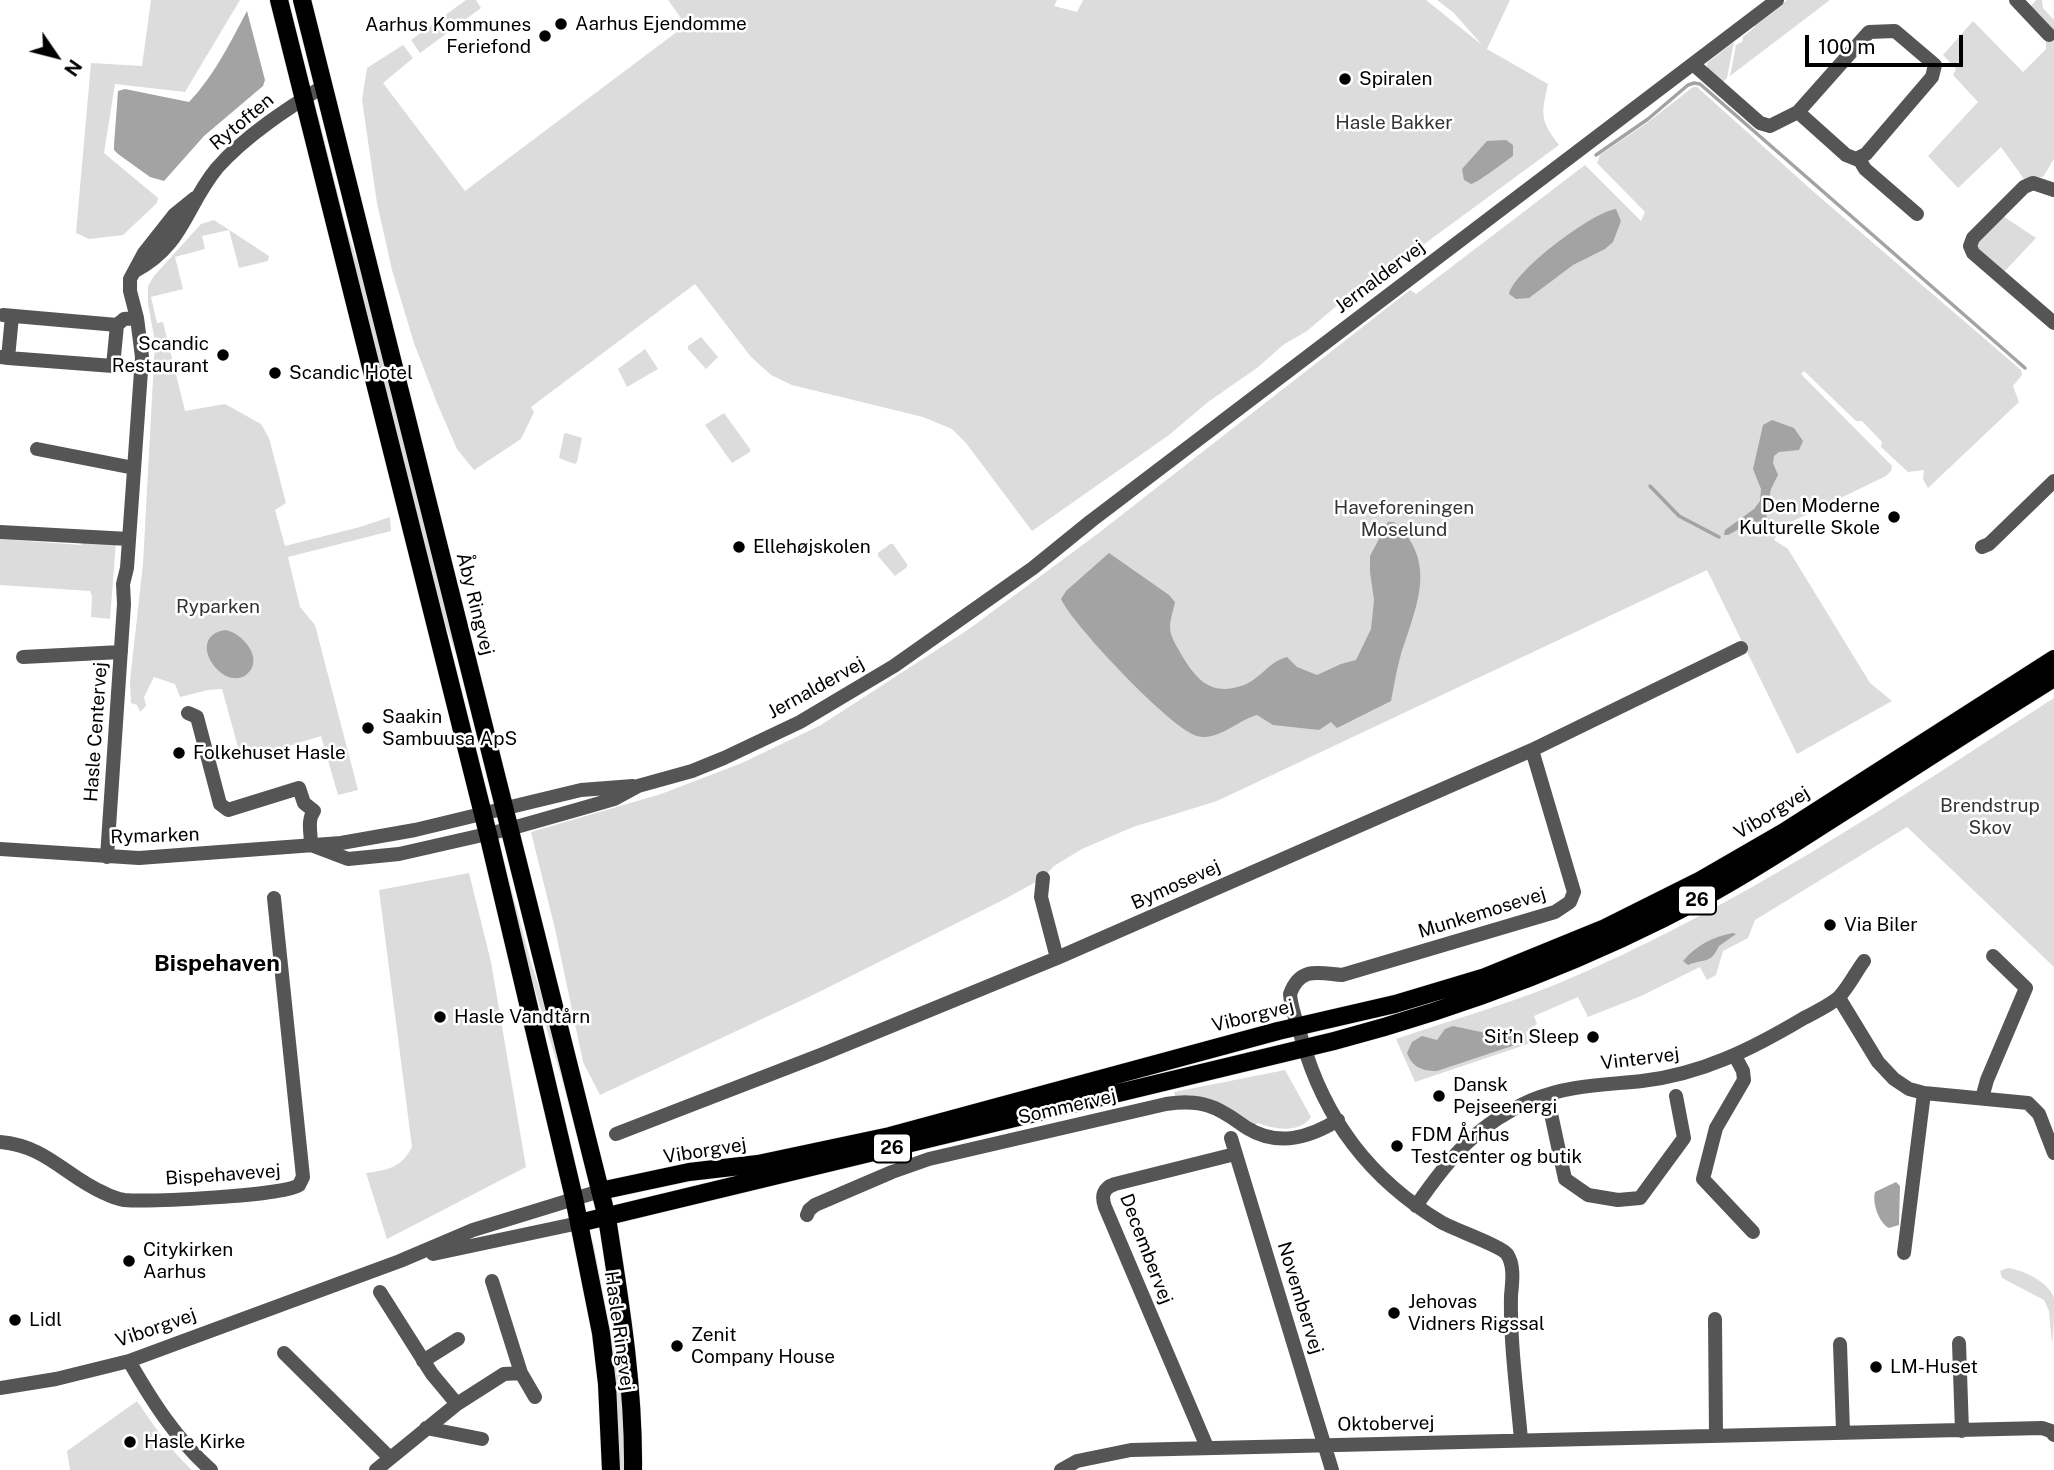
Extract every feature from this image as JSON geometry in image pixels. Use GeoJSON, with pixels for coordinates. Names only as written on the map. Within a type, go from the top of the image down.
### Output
{"type":"FeatureCollection","features":[{"type":"Feature","properties":{"kind":"main road"},"geometry":{"type":"LineString","coordinates":[[279,0],[488,834],[574,1198]]}},
{"type":"Feature","properties":{"kind":"main road","name":"Åby Ringvej"},"geometry":{"type":"LineString","coordinates":[[302,0],[607,1218]]}},
{"type":"Feature","properties":{"kind":"main road","name":"Viborgvej"},"geometry":{"type":"LineString","coordinates":[[600,1191],[690,1172],[758,1164],[878,1138],[1298,1026],[1448,989],[1497,972],[1605,928],[1701,880],[1784,832],[2054,659]]}},
{"type":"Feature","properties":{"kind":"main road","name":"Viborgvej"},"geometry":{"type":"LineString","coordinates":[[579,1223],[1381,1029],[1542,973],[1625,937],[1708,895],[2054,678]]}},
{"type":"Feature","properties":{"kind":"main road","name":"Hasle Ringvej"},"geometry":{"type":"LineString","coordinates":[[574,1198],[602,1344],[611,1470]]}},
{"type":"Feature","properties":{"kind":"main road","name":"Hasle Ringvej"},"geometry":{"type":"LineString","coordinates":[[607,1218],[627,1355],[632,1404],[633,1470]]}},
{"type":"Feature","properties":{"kind":"street","name":"Jernaldervej"},"geometry":{"type":"LineString","coordinates":[[488,834],[614,799],[638,786],[703,767],[800,722],[913,653],[996,592],[1042,550],[1091,521],[1777,0]]}},
{"type":"Feature","properties":{"kind":"street"},"geometry":{"type":"LineString","coordinates":[[2022,2],[2049,35]]}},
{"type":"Feature","properties":{"kind":"street"},"geometry":{"type":"LineString","coordinates":[[1693,64],[1763,125],[1773,125],[1798,112],[1866,33],[1875,30],[1897,32],[1933,62],[1934,73],[1859,159]]}},
{"type":"Feature","properties":{"kind":"street","name":"Rytoften"},"geometry":{"type":"LineString","coordinates":[[135,271],[151,262],[168,246],[185,222],[195,198],[220,164],[282,112],[324,86]]}},
{"type":"Feature","properties":{"kind":"street"},"geometry":{"type":"LineString","coordinates":[[1798,112],[1846,155],[1859,159],[1865,169],[1917,214]]}},
{"type":"Feature","properties":{"kind":"street"},"geometry":{"type":"LineString","coordinates":[[2054,190],[2033,183],[2024,187],[1973,239],[1970,247],[1973,253],[2054,323]]}},
{"type":"Feature","properties":{"kind":"street","name":"Hasle Centervej"},"geometry":{"type":"LineString","coordinates":[[107,858],[123,584],[127,568],[142,357],[130,291],[130,279],[135,271]]}},
{"type":"Feature","properties":{"kind":"street"},"geometry":{"type":"LineString","coordinates":[[117,325],[7,316],[4,358],[113,366],[117,325],[124,319],[137,318]]}},
{"type":"Feature","properties":{"kind":"street"},"geometry":{"type":"LineString","coordinates":[[37,449],[134,468]]}},
{"type":"Feature","properties":{"kind":"street"},"geometry":{"type":"LineString","coordinates":[[1982,547],[1989,544],[2054,481]]}},
{"type":"Feature","properties":{"kind":"street"},"geometry":{"type":"LineString","coordinates":[[0,532],[129,539]]}},
{"type":"Feature","properties":{"kind":"street","name":"Bymosevej"},"geometry":{"type":"LineString","coordinates":[[617,1134],[823,1054],[1057,957],[1532,750],[1741,648]]}},
{"type":"Feature","properties":{"kind":"street","name":"Hasle Centervej"},"geometry":{"type":"LineString","coordinates":[[23,657],[121,652]]}},
{"type":"Feature","properties":{"kind":"street","name":"Rymarken"},"geometry":{"type":"LineString","coordinates":[[188,713],[197,717],[220,804],[228,810],[299,788],[304,803],[314,811],[310,824],[311,845]]}},
{"type":"Feature","properties":{"kind":"street","name":"Munkemosevej"},"geometry":{"type":"LineString","coordinates":[[1298,1026],[1290,994],[1298,978],[1306,974],[1316,972],[1342,975],[1555,912],[1570,902],[1574,892],[1532,750]]}},
{"type":"Feature","properties":{"kind":"street","name":"Jernaldervej"},"geometry":{"type":"LineString","coordinates":[[483,814],[581,790],[638,786]]}},
{"type":"Feature","properties":{"kind":"street","name":"Rymarken"},"geometry":{"type":"LineString","coordinates":[[0,849],[107,858],[170,857],[341,843],[483,814]]}},
{"type":"Feature","properties":{"kind":"street","name":"Rymarken"},"geometry":{"type":"LineString","coordinates":[[311,845],[348,859],[396,855],[488,834]]}},
{"type":"Feature","properties":{"kind":"street"},"geometry":{"type":"LineString","coordinates":[[1043,878],[1041,897],[1057,957]]}},
{"type":"Feature","properties":{"kind":"street","name":"Bispehavevej"},"geometry":{"type":"LineString","coordinates":[[0,1142],[17,1143],[41,1153],[90,1186],[121,1199],[190,1199],[267,1193],[289,1190],[299,1185],[303,1177],[274,898]]}},
{"type":"Feature","properties":{"kind":"street"},"geometry":{"type":"LineString","coordinates":[[1982,1098],[2026,988],[1993,956]]}},
{"type":"Feature","properties":{"kind":"street","name":"Vintervej"},"geometry":{"type":"LineString","coordinates":[[1416,1206],[1450,1159],[1464,1144],[1497,1119],[1547,1094],[1698,1071],[1735,1056],[1839,998],[1864,961]]}},
{"type":"Feature","properties":{"kind":"street"},"geometry":{"type":"LineString","coordinates":[[1839,998],[1886,1072],[1901,1085],[1924,1093],[2021,1101],[2039,1114],[2054,1153]]}},
{"type":"Feature","properties":{"kind":"street"},"geometry":{"type":"LineString","coordinates":[[1298,1026],[1312,1074],[1350,1140],[1378,1175],[1416,1206],[1451,1228],[1496,1246],[1508,1255],[1512,1269],[1511,1334],[1521,1440]]}},
{"type":"Feature","properties":{"kind":"street"},"geometry":{"type":"LineString","coordinates":[[1735,1056],[1744,1071],[1744,1080],[1716,1128],[1703,1179],[1753,1232]]}},
{"type":"Feature","properties":{"kind":"street"},"geometry":{"type":"LineString","coordinates":[[1904,1253],[1924,1093]]}},
{"type":"Feature","properties":{"kind":"street"},"geometry":{"type":"LineString","coordinates":[[1547,1094],[1564,1179],[1588,1195],[1618,1200],[1640,1198],[1684,1138],[1676,1097]]}},
{"type":"Feature","properties":{"kind":"street","name":"Sommervej"},"geometry":{"type":"LineString","coordinates":[[807,1215],[815,1205],[918,1163],[1166,1104],[1188,1102],[1209,1106],[1254,1132],[1278,1139],[1307,1136],[1338,1120]]}},
{"type":"Feature","properties":{"kind":"street","name":"Novembervej"},"geometry":{"type":"LineString","coordinates":[[1231,1138],[1332,1470]]}},
{"type":"Feature","properties":{"kind":"street","name":"Decembervej"},"geometry":{"type":"LineString","coordinates":[[1207,1447],[1105,1207],[1103,1196],[1107,1188],[1115,1184],[1235,1154]]}},
{"type":"Feature","properties":{"kind":"street","name":"Viborgvej"},"geometry":{"type":"LineString","coordinates":[[0,1388],[56,1379],[129,1361],[400,1261],[473,1230],[600,1191]]}},
{"type":"Feature","properties":{"kind":"street","name":"Viborgvej"},"geometry":{"type":"LineString","coordinates":[[400,1261],[579,1223]]}},
{"type":"Feature","properties":{"kind":"street"},"geometry":{"type":"LineString","coordinates":[[492,1281],[521,1373],[535,1396]]}},
{"type":"Feature","properties":{"kind":"street"},"geometry":{"type":"LineString","coordinates":[[380,1292],[423,1361],[457,1404]]}},
{"type":"Feature","properties":{"kind":"street"},"geometry":{"type":"LineString","coordinates":[[1715,1319],[1716,1434]]}},
{"type":"Feature","properties":{"kind":"street"},"geometry":{"type":"LineString","coordinates":[[423,1361],[458,1339]]}},
{"type":"Feature","properties":{"kind":"street"},"geometry":{"type":"LineString","coordinates":[[1959,1343],[1962,1431]]}},
{"type":"Feature","properties":{"kind":"street"},"geometry":{"type":"LineString","coordinates":[[1840,1344],[1843,1431]]}},
{"type":"Feature","properties":{"kind":"street"},"geometry":{"type":"LineString","coordinates":[[284,1353],[389,1457]]}},
{"type":"Feature","properties":{"kind":"street"},"geometry":{"type":"LineString","coordinates":[[129,1361],[181,1441],[211,1470]]}},
{"type":"Feature","properties":{"kind":"street"},"geometry":{"type":"LineString","coordinates":[[376,1470],[457,1404],[504,1374],[521,1373]]}},
{"type":"Feature","properties":{"kind":"street"},"geometry":{"type":"LineString","coordinates":[[426,1427],[482,1439]]}},
{"type":"Feature","properties":{"kind":"street","name":"Oktobervej"},"geometry":{"type":"LineString","coordinates":[[1061,1470],[1077,1461],[1118,1452],[1207,1447],[1843,1431],[2048,1432]]}},
{"type":"Feature","properties":{"kind":"green space"},"geometry":{"type":"Polygon","coordinates":[[[151,0],[240,0],[185,92],[115,84],[104,153],[158,198],[157,203],[123,235],[89,239],[76,233],[91,63],[142,66],[151,0]]]}},
{"type":"Feature","properties":{"kind":"green space"},"geometry":{"type":"Polygon","coordinates":[[[466,0],[476,0],[481,8],[420,53],[411,40],[466,0]]]}},
{"type":"Feature","properties":{"kind":"green space","name":"Hasle Bakker"},"geometry":{"type":"Polygon","coordinates":[[[668,0],[1057,0],[1054,6],[1077,12],[1083,0],[1426,0],[1482,45],[1454,13],[1437,0],[1510,0],[1487,49],[1548,84],[1544,103],[1545,123],[1559,145],[1378,278],[1374,274],[1307,331],[1283,345],[1169,435],[1032,531],[966,443],[952,429],[923,417],[792,385],[771,375],[751,357],[695,284],[531,407],[534,412],[521,439],[474,470],[457,449],[437,403],[414,343],[392,270],[377,203],[362,100],[367,68],[403,45],[413,58],[383,83],[465,191],[686,25],[668,0]]]}},
{"type":"Feature","properties":{"kind":"green space"},"geometry":{"type":"Polygon","coordinates":[[[1787,0],[1830,0],[1730,76],[1736,45],[1755,27],[1754,24],[1787,0]]]}},
{"type":"Feature","properties":{"kind":"green space"},"geometry":{"type":"Polygon","coordinates":[[[2036,0],[2042,0],[2043,8],[2054,20],[2054,159],[2043,177],[2024,179],[2001,147],[1958,188],[1928,156],[1978,102],[1953,75],[1956,69],[1943,55],[1973,21],[2023,72],[2046,49],[2046,40],[2030,7],[2036,0]]]}},
{"type":"Feature","properties":{"kind":"green space"},"geometry":{"type":"Polygon","coordinates":[[[1734,42],[1727,78],[1723,82],[1707,68],[1707,63],[1734,42]]]}},
{"type":"Feature","properties":{"kind":"green space","name":"Haveforeningen Moselund"},"geometry":{"type":"Polygon","coordinates":[[[1693,87],[1697,87],[1815,193],[2021,370],[2022,375],[2013,386],[2019,402],[1928,488],[1923,479],[1924,470],[1908,472],[1881,447],[1882,442],[1862,421],[1856,421],[1804,371],[1801,374],[1892,466],[1886,476],[1787,524],[1779,530],[1774,540],[1788,549],[1870,683],[1892,701],[1797,754],[1707,570],[1217,801],[1133,827],[1082,849],[1054,866],[1043,878],[1003,900],[813,995],[600,1095],[583,1062],[531,832],[661,794],[742,763],[821,725],[969,629],[1096,535],[1410,290],[1416,294],[1585,165],[1641,221],[1645,212],[1597,163],[1600,155],[1693,87]]]}},
{"type":"Feature","properties":{"kind":"green space"},"geometry":{"type":"Polygon","coordinates":[[[318,115],[346,227],[364,282],[494,793],[492,794],[457,657],[435,595],[315,117],[318,115]]]}},
{"type":"Feature","properties":{"kind":"green space"},"geometry":{"type":"Polygon","coordinates":[[[2003,216],[2036,238],[2004,272],[1974,246],[2003,216]]]}},
{"type":"Feature","properties":{"kind":"green space","name":"Ryparken"},"geometry":{"type":"Polygon","coordinates":[[[214,220],[269,256],[268,261],[239,268],[229,230],[202,236],[205,249],[175,257],[183,289],[151,297],[157,323],[163,322],[185,411],[225,404],[261,424],[269,438],[286,503],[275,510],[285,546],[390,517],[391,531],[288,557],[300,607],[315,625],[358,790],[338,795],[321,736],[253,757],[238,747],[222,689],[180,697],[175,684],[154,677],[144,697],[146,706],[140,712],[137,705],[131,703],[130,681],[143,564],[155,342],[148,304],[148,286],[201,224],[214,220]]]}},
{"type":"Feature","properties":{"kind":"green space"},"geometry":{"type":"Polygon","coordinates":[[[701,337],[718,357],[706,369],[688,349],[688,346],[701,337]]]}},
{"type":"Feature","properties":{"kind":"green space"},"geometry":{"type":"Polygon","coordinates":[[[645,349],[658,369],[627,387],[618,369],[645,349]]]}},
{"type":"Feature","properties":{"kind":"green space"},"geometry":{"type":"Polygon","coordinates":[[[724,413],[750,449],[750,452],[732,463],[705,425],[724,413]]]}},
{"type":"Feature","properties":{"kind":"green space"},"geometry":{"type":"Polygon","coordinates":[[[566,433],[582,438],[575,464],[559,458],[566,433]]]}},
{"type":"Feature","properties":{"kind":"green space"},"geometry":{"type":"Polygon","coordinates":[[[0,539],[81,545],[82,540],[116,542],[110,619],[91,617],[90,591],[0,585],[0,539]]]}},
{"type":"Feature","properties":{"kind":"green space"},"geometry":{"type":"Polygon","coordinates":[[[893,544],[907,564],[907,567],[895,576],[878,556],[878,553],[893,544]]]}},
{"type":"Feature","properties":{"kind":"green space","name":"Brendstrup Skov"},"geometry":{"type":"Polygon","coordinates":[[[2054,698],[2054,967],[1907,827],[1755,920],[1748,938],[1723,951],[1716,975],[1707,980],[1700,967],[1641,996],[1588,1017],[1578,997],[1534,1016],[1537,1024],[1526,1032],[1528,1044],[1415,1082],[1396,1039],[1557,984],[1687,923],[1873,815],[2054,698]]]}},
{"type":"Feature","properties":{"kind":"green space"},"geometry":{"type":"Polygon","coordinates":[[[499,850],[551,1022],[589,1170],[586,1171],[527,964],[499,850]]]}},
{"type":"Feature","properties":{"kind":"green space"},"geometry":{"type":"Polygon","coordinates":[[[469,873],[491,962],[526,1167],[387,1239],[366,1173],[393,1167],[403,1160],[412,1147],[379,890],[469,873]]]}},
{"type":"Feature","properties":{"kind":"green space"},"geometry":{"type":"Polygon","coordinates":[[[1285,1070],[1311,1117],[1294,1128],[1257,1123],[1255,1126],[1175,1096],[1174,1092],[1285,1070]]]}},
{"type":"Feature","properties":{"kind":"green space"},"geometry":{"type":"Polygon","coordinates":[[[593,1241],[625,1407],[627,1470],[619,1470],[591,1242],[593,1241]]]}},
{"type":"Feature","properties":{"kind":"green space"},"geometry":{"type":"Polygon","coordinates":[[[2008,1268],[2035,1278],[2051,1292],[2054,1298],[2052,1344],[2049,1311],[2044,1300],[2002,1278],[2000,1271],[2008,1268]]]}},
{"type":"Feature","properties":{"kind":"green space"},"geometry":{"type":"Polygon","coordinates":[[[137,1401],[169,1446],[192,1470],[70,1470],[67,1451],[137,1401]]]}},
{"type":"Feature","properties":{"kind":"shaded area"},"geometry":{"type":"Polygon","coordinates":[[[247,11],[265,80],[263,86],[204,136],[164,181],[150,177],[118,154],[114,145],[118,91],[125,89],[189,102],[214,70],[247,11]]]}},
{"type":"Feature","properties":{"kind":"shaded area"},"geometry":{"type":"Polygon","coordinates":[[[1506,140],[1513,145],[1513,156],[1471,184],[1464,180],[1462,169],[1487,141],[1506,140]]]}},
{"type":"Feature","properties":{"kind":"shaded area"},"geometry":{"type":"Polygon","coordinates":[[[1616,209],[1621,221],[1613,242],[1605,249],[1573,265],[1529,298],[1516,299],[1509,294],[1524,271],[1555,244],[1590,220],[1616,209]]]}},
{"type":"Feature","properties":{"kind":"shaded area"},"geometry":{"type":"Polygon","coordinates":[[[1772,420],[1794,428],[1803,441],[1799,450],[1779,452],[1774,456],[1773,463],[1778,475],[1771,489],[1766,514],[1770,528],[1767,532],[1761,531],[1750,523],[1724,535],[1725,530],[1754,509],[1760,501],[1761,489],[1753,469],[1763,425],[1772,420]]]}},
{"type":"Feature","properties":{"kind":"shaded area"},"geometry":{"type":"Polygon","coordinates":[[[1388,522],[1394,522],[1408,538],[1416,554],[1420,570],[1417,604],[1399,663],[1391,701],[1337,728],[1331,722],[1319,730],[1273,725],[1257,715],[1212,736],[1197,736],[1166,715],[1123,674],[1083,630],[1061,599],[1066,591],[1109,553],[1175,602],[1170,622],[1172,637],[1187,663],[1205,683],[1221,689],[1241,686],[1287,657],[1297,667],[1317,675],[1356,660],[1371,629],[1374,600],[1370,556],[1388,522]]]}},
{"type":"Feature","properties":{"kind":"shaded area"},"geometry":{"type":"Polygon","coordinates":[[[225,630],[244,641],[253,655],[252,669],[246,675],[237,678],[227,676],[211,662],[207,652],[208,642],[213,635],[225,630]]]}},
{"type":"Feature","properties":{"kind":"shaded area"},"geometry":{"type":"Polygon","coordinates":[[[1736,934],[1719,946],[1710,959],[1688,965],[1683,961],[1705,942],[1736,934]]]}},
{"type":"Feature","properties":{"kind":"shaded area"},"geometry":{"type":"Polygon","coordinates":[[[1453,1026],[1481,1032],[1500,1029],[1521,1032],[1523,1037],[1518,1044],[1437,1071],[1422,1069],[1412,1062],[1407,1053],[1412,1042],[1422,1036],[1437,1040],[1445,1029],[1453,1026]]]}},
{"type":"Feature","properties":{"kind":"shaded area"},"geometry":{"type":"Polygon","coordinates":[[[1896,1182],[1900,1186],[1899,1225],[1889,1228],[1877,1212],[1875,1192],[1896,1182]]]}},
{"type":"Feature","properties":{"kind":"waterway"},"geometry":{"type":"LineString","coordinates":[[1596,155],[1648,119],[1688,85],[1700,84],[2025,368]]}},
{"type":"Feature","properties":{"kind":"waterway"},"geometry":{"type":"LineString","coordinates":[[1650,486],[1679,516],[1719,537]]}},
{"type":"Feature","properties":{"kind":"place","name":"Aarhus Ejendomme"},"geometry":{"type":"Point","coordinates":[561,24]}},
{"type":"Feature","properties":{"kind":"place","name":"Aarhus Kommunes Feriefond"},"geometry":{"type":"Point","coordinates":[545,36]}},
{"type":"Feature","properties":{"kind":"place","name":"Spiralen"},"geometry":{"type":"Point","coordinates":[1345,79]}},
{"type":"Feature","properties":{"kind":"place","name":"Scandic Restaurant"},"geometry":{"type":"Point","coordinates":[223,355]}},
{"type":"Feature","properties":{"kind":"place","name":"Scandic Hotel"},"geometry":{"type":"Point","coordinates":[275,373]}},
{"type":"Feature","properties":{"kind":"place","name":"Den Moderne Kulturelle Skole"},"geometry":{"type":"Point","coordinates":[1894,517]}},
{"type":"Feature","properties":{"kind":"place","name":"Ellehøjskolen"},"geometry":{"type":"Point","coordinates":[739,547]}},
{"type":"Feature","properties":{"kind":"place","name":"Saakin Sambuusa ApS"},"geometry":{"type":"Point","coordinates":[368,728]}},
{"type":"Feature","properties":{"kind":"place","name":"Folkehuset Hasle"},"geometry":{"type":"Point","coordinates":[179,753]}},
{"type":"Feature","properties":{"kind":"place","name":"Via Biler"},"geometry":{"type":"Point","coordinates":[1830,925]}},
{"type":"Feature","properties":{"kind":"place","name":"Hasle Vandtårn"},"geometry":{"type":"Point","coordinates":[440,1017]}},
{"type":"Feature","properties":{"kind":"place","name":"Sit’n Sleep"},"geometry":{"type":"Point","coordinates":[1593,1037]}},
{"type":"Feature","properties":{"kind":"place","name":"Dansk Pejseenergi"},"geometry":{"type":"Point","coordinates":[1439,1096]}},
{"type":"Feature","properties":{"kind":"place","name":"FDM Århus Testcenter og butik"},"geometry":{"type":"Point","coordinates":[1397,1146]}},
{"type":"Feature","properties":{"kind":"place","name":"Citykirken Aarhus"},"geometry":{"type":"Point","coordinates":[129,1261]}},
{"type":"Feature","properties":{"kind":"place","name":"Jehovas Vidners Rigssal"},"geometry":{"type":"Point","coordinates":[1394,1313]}},
{"type":"Feature","properties":{"kind":"place","name":"Lidl"},"geometry":{"type":"Point","coordinates":[15,1320]}},
{"type":"Feature","properties":{"kind":"place","name":"Zenit Company House"},"geometry":{"type":"Point","coordinates":[677,1346]}},
{"type":"Feature","properties":{"kind":"place","name":"LM-Huset"},"geometry":{"type":"Point","coordinates":[1876,1367]}},
{"type":"Feature","properties":{"kind":"place","name":"Hasle Kirke"},"geometry":{"type":"Point","coordinates":[130,1442]}},
{"type":"Feature","properties":{"kind":"district","name":"Bispehaven"},"geometry":{"type":"Point","coordinates":[217,964]}}]}
